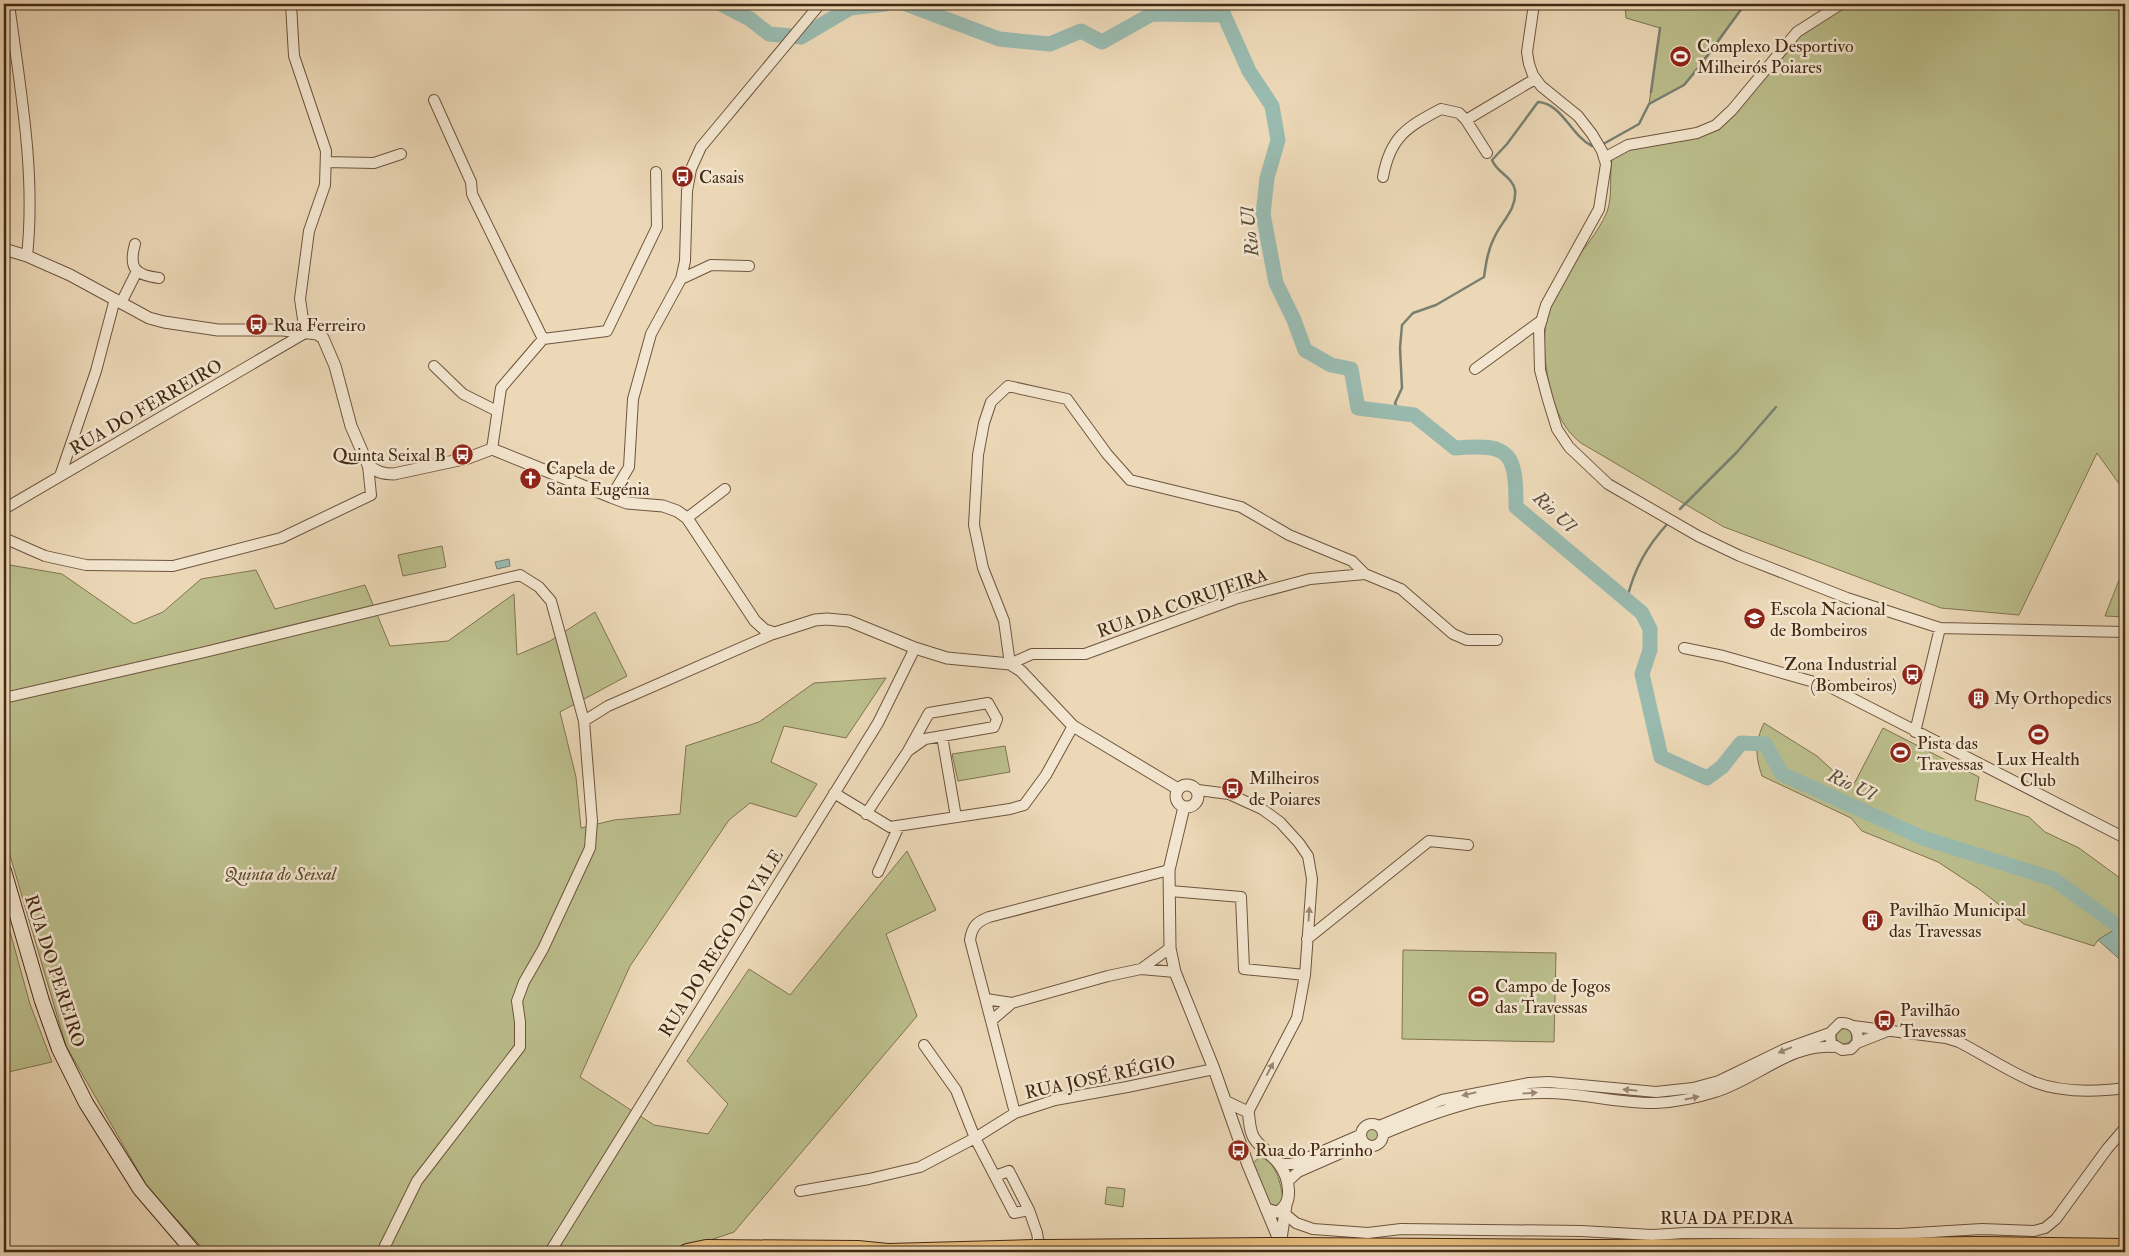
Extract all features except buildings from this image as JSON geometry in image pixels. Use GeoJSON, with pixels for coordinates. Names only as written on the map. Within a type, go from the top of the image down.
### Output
{"type":"FeatureCollection","features":[{"type":"Feature","properties":{"kind":"highway"},"geometry":{"type":"LineString","coordinates":[[687,1252],[706,1248],[858,1249],[888,1252],[1283,1246],[1627,1248],[1984,1244],[2125,1247]]}},
{"type":"Feature","properties":{"kind":"highway"},"geometry":{"type":"LineString","coordinates":[[1952,1252],[2019,1252]]}},
{"type":"Feature","properties":{"kind":"main road","name":"RUA DO PEREIRO"},"geometry":{"type":"LineString","coordinates":[[4,871],[42,1001],[59,1049],[86,1103],[140,1189],[194,1252]]}},
{"type":"Feature","properties":{"kind":"street"},"geometry":{"type":"LineString","coordinates":[[9,4],[29,154],[30,230],[26,256]]}},
{"type":"Feature","properties":{"kind":"street"},"geometry":{"type":"LineString","coordinates":[[291,4],[294,56],[326,150],[325,184],[309,232],[300,299],[305,332]]}},
{"type":"Feature","properties":{"kind":"street"},"geometry":{"type":"LineString","coordinates":[[611,497],[629,467],[632,399],[651,334],[681,279],[685,261],[687,191],[691,168],[701,147],[820,4]]}},
{"type":"Feature","properties":{"kind":"street"},"geometry":{"type":"LineString","coordinates":[[1534,4],[1527,52],[1528,64],[1541,86],[1578,116],[1592,134],[1606,164],[1598,209],[1546,305],[1539,329],[1540,370],[1557,429],[1569,447],[1608,484],[1675,522],[1731,552],[1847,598],[1940,628],[2125,632]]}},
{"type":"Feature","properties":{"kind":"street"},"geometry":{"type":"LineString","coordinates":[[1604,158],[1628,145],[1697,133],[1716,125],[1732,110],[1797,32],[1841,4]]}},
{"type":"Feature","properties":{"kind":"street"},"geometry":{"type":"LineString","coordinates":[[1466,120],[1536,78]]}},
{"type":"Feature","properties":{"kind":"street"},"geometry":{"type":"LineString","coordinates":[[434,100],[471,182],[472,194],[543,339]]}},
{"type":"Feature","properties":{"kind":"street"},"geometry":{"type":"LineString","coordinates":[[1383,177],[1387,157],[1403,133],[1419,121],[1441,109],[1458,113],[1466,120],[1487,153]]}},
{"type":"Feature","properties":{"kind":"street"},"geometry":{"type":"LineString","coordinates":[[326,162],[374,163],[401,154]]}},
{"type":"Feature","properties":{"kind":"street"},"geometry":{"type":"LineString","coordinates":[[492,449],[501,388],[543,339],[608,331],[657,227],[656,172]]}},
{"type":"Feature","properties":{"kind":"street"},"geometry":{"type":"LineString","coordinates":[[134,244],[131,256],[137,271],[142,276],[159,278]]}},
{"type":"Feature","properties":{"kind":"street"},"geometry":{"type":"LineString","coordinates":[[4,249],[26,256],[70,275],[149,318],[180,326],[218,330],[283,330],[317,334],[323,338],[335,366],[351,426],[368,465],[371,495],[281,538],[173,566],[86,565],[45,556],[4,538]]}},
{"type":"Feature","properties":{"kind":"street"},"geometry":{"type":"LineString","coordinates":[[681,279],[711,265],[749,266]]}},
{"type":"Feature","properties":{"kind":"street"},"geometry":{"type":"LineString","coordinates":[[60,476],[118,301],[137,271]]}},
{"type":"Feature","properties":{"kind":"street"},"geometry":{"type":"LineString","coordinates":[[1475,369],[1542,320]]}},
{"type":"Feature","properties":{"kind":"street","name":"RUA DO FERREIRO"},"geometry":{"type":"LineString","coordinates":[[4,509],[305,332]]}},
{"type":"Feature","properties":{"kind":"street"},"geometry":{"type":"LineString","coordinates":[[434,366],[463,394],[497,410]]}},
{"type":"Feature","properties":{"kind":"street"},"geometry":{"type":"LineString","coordinates":[[1010,664],[1004,621],[983,568],[974,526],[978,455],[984,423],[991,402],[1008,386],[1067,399],[1107,454],[1130,480],[1241,507],[1289,535],[1352,561],[1365,574],[1401,589],[1453,634],[1467,640],[1497,640]]}},
{"type":"Feature","properties":{"kind":"street"},"geometry":{"type":"LineString","coordinates":[[368,465],[378,472],[394,474],[468,458],[492,449],[627,503],[670,508],[687,518],[755,621],[765,630],[775,633]]}},
{"type":"Feature","properties":{"kind":"street"},"geometry":{"type":"LineString","coordinates":[[687,518],[725,489]]}},
{"type":"Feature","properties":{"kind":"street","name":"RUA DA CORUJEIRA"},"geometry":{"type":"LineString","coordinates":[[1010,664],[1032,654],[1085,654],[1236,599],[1310,579],[1365,574]]}},
{"type":"Feature","properties":{"kind":"street"},"geometry":{"type":"LineString","coordinates":[[4,698],[205,652],[520,575],[540,587],[552,601],[584,721],[592,821],[590,848],[543,949],[524,982],[518,1001],[520,1047],[417,1181],[382,1252]]}},
{"type":"Feature","properties":{"kind":"street"},"geometry":{"type":"LineString","coordinates":[[584,721],[608,706],[775,633],[815,620],[838,619],[860,624],[914,648],[947,658],[1010,664],[1021,671],[1073,726],[1178,789]]}},
{"type":"Feature","properties":{"kind":"street"},"geometry":{"type":"LineString","coordinates":[[1915,732],[1940,628]]}},
{"type":"Feature","properties":{"kind":"street","name":"RUA DO REGO DO VALE"},"geometry":{"type":"LineString","coordinates":[[550,1252],[882,716],[914,648]]}},
{"type":"Feature","properties":{"kind":"street"},"geometry":{"type":"LineString","coordinates":[[1684,648],[1723,656],[1828,686],[2125,838]]}},
{"type":"Feature","properties":{"kind":"street"},"geometry":{"type":"LineString","coordinates":[[866,814],[908,751],[929,712],[988,703],[997,719],[994,727],[925,739],[908,751]]}},
{"type":"Feature","properties":{"kind":"street"},"geometry":{"type":"LineString","coordinates":[[834,793],[890,828],[1010,809],[1024,804],[1046,775],[1073,726]]}},
{"type":"Feature","properties":{"kind":"street"},"geometry":{"type":"LineString","coordinates":[[942,736],[956,817]]}},
{"type":"Feature","properties":{"kind":"street"},"geometry":{"type":"LineString","coordinates":[[1178,789],[1188,784],[1198,790],[1229,794],[1246,800],[1280,822],[1299,842],[1308,856],[1312,879],[1305,974],[1297,1018],[1248,1112],[1251,1132],[1265,1152],[1280,1164],[1286,1182],[1288,1196],[1285,1210],[1283,1246]]}},
{"type":"Feature","properties":{"kind":"street"},"geometry":{"type":"LineString","coordinates":[[1178,789],[1176,800],[1184,807],[1191,807],[1197,802],[1198,790]]}},
{"type":"Feature","properties":{"kind":"street"},"geometry":{"type":"LineString","coordinates":[[1184,807],[1169,870],[1170,948],[1175,972],[1227,1102],[1248,1165],[1283,1246]]}},
{"type":"Feature","properties":{"kind":"street"},"geometry":{"type":"LineString","coordinates":[[878,872],[899,826]]}},
{"type":"Feature","properties":{"kind":"street"},"geometry":{"type":"LineString","coordinates":[[1307,939],[1429,841],[1468,845]]}},
{"type":"Feature","properties":{"kind":"street"},"geometry":{"type":"LineString","coordinates":[[1015,1113],[970,940],[972,928],[979,921],[988,917],[1169,870]]}},
{"type":"Feature","properties":{"kind":"street"},"geometry":{"type":"LineString","coordinates":[[1170,891],[1241,898],[1244,969],[1305,974]]}},
{"type":"Feature","properties":{"kind":"street"},"geometry":{"type":"LineString","coordinates":[[1142,969],[1170,948]]}},
{"type":"Feature","properties":{"kind":"street"},"geometry":{"type":"LineString","coordinates":[[986,999],[1012,1003],[1142,969],[1175,972]]}},
{"type":"Feature","properties":{"kind":"street"},"geometry":{"type":"LineString","coordinates":[[991,1021],[1012,1003]]}},
{"type":"Feature","properties":{"kind":"street"},"geometry":{"type":"LineString","coordinates":[[1885,1031],[1856,1042],[1846,1050],[1834,1046],[1831,1042],[1830,1033],[1832,1028],[1840,1023],[1885,1031],[1946,1038],[1959,1042],[2035,1082],[2069,1090],[2101,1091],[2125,1088]]}},
{"type":"Feature","properties":{"kind":"street"},"geometry":{"type":"LineString","coordinates":[[1853,1026],[1858,1034],[1856,1042]]}},
{"type":"Feature","properties":{"kind":"street"},"geometry":{"type":"LineString","coordinates":[[1381,1130],[1442,1100],[1529,1082],[1549,1082],[1656,1092],[1692,1088],[1719,1081],[1785,1049],[1830,1033]]}},
{"type":"Feature","properties":{"kind":"street"},"geometry":{"type":"LineString","coordinates":[[924,1045],[956,1090],[975,1138],[1014,1213],[1030,1210]]}},
{"type":"Feature","properties":{"kind":"street"},"geometry":{"type":"LineString","coordinates":[[1381,1130],[1441,1111],[1528,1093],[1548,1092],[1654,1103],[1692,1098],[1718,1091],[1813,1048],[1834,1046]]}},
{"type":"Feature","properties":{"kind":"street","name":"RUA JOSÉ RÉGIO"},"geometry":{"type":"LineString","coordinates":[[800,1191],[869,1179],[920,1167],[975,1138],[1015,1113],[1055,1100],[1214,1069]]}},
{"type":"Feature","properties":{"kind":"street"},"geometry":{"type":"LineString","coordinates":[[1227,1102],[1248,1112]]}},
{"type":"Feature","properties":{"kind":"street"},"geometry":{"type":"LineString","coordinates":[[1374,1123],[1381,1130],[1381,1141],[1376,1145],[1370,1146],[1362,1139],[1363,1127],[1368,1124],[1374,1123]]}},
{"type":"Feature","properties":{"kind":"street","name":"RUA DA PEDRA"},"geometry":{"type":"LineString","coordinates":[[1285,1210],[1296,1223],[1313,1229],[1368,1233],[1401,1229],[1581,1231],[1652,1235],[1686,1233],[1861,1235],[1982,1229],[2034,1231],[2045,1228],[2056,1219],[2107,1149],[2125,1128]]}},
{"type":"Feature","properties":{"kind":"street"},"geometry":{"type":"LineString","coordinates":[[1280,1164],[1293,1164],[1362,1139]]}},
{"type":"Feature","properties":{"kind":"street"},"geometry":{"type":"LineString","coordinates":[[1286,1182],[1298,1172],[1362,1139]]}},
{"type":"Feature","properties":{"kind":"street"},"geometry":{"type":"LineString","coordinates":[[1248,1165],[1255,1154],[1265,1152]]}},
{"type":"Feature","properties":{"kind":"street"},"geometry":{"type":"LineString","coordinates":[[995,1176],[1009,1171],[1030,1210],[1040,1249]]}},
{"type":"Feature","properties":{"kind":"street"},"geometry":{"type":"LineString","coordinates":[[1266,1209],[1277,1212],[1285,1210]]}},
{"type":"Feature","properties":{"kind":"green space","name":"Complexo Desportivo Milheirós Poiares"},"geometry":{"type":"Polygon","coordinates":[[[1625,4],[1745,4],[1684,85],[1649,104],[1660,28],[1626,18],[1625,4]]]}},
{"type":"Feature","properties":{"kind":"green space"},"geometry":{"type":"Polygon","coordinates":[[[1847,4],[1889,4],[1906,9],[1910,4],[2125,4],[2125,492],[2097,453],[2019,615],[1941,608],[1724,527],[1581,443],[1564,425],[1550,388],[1544,341],[1548,311],[1560,283],[1607,212],[1610,199],[1612,159],[1620,152],[1719,130],[1795,40],[1847,4]]]}},
{"type":"Feature","properties":{"kind":"green space"},"geometry":{"type":"Polygon","coordinates":[[[442,546],[446,567],[403,576],[398,555],[442,546]]]}},
{"type":"Feature","properties":{"kind":"green space","name":"Quinta do Seixal"},"geometry":{"type":"Polygon","coordinates":[[[4,564],[62,574],[134,624],[163,612],[201,579],[256,570],[275,609],[365,585],[390,646],[448,641],[514,594],[517,655],[550,641],[595,612],[627,676],[560,712],[576,777],[581,828],[614,820],[680,814],[686,746],[759,722],[814,683],[886,678],[846,738],[784,726],[771,762],[817,784],[796,817],[750,803],[729,820],[630,966],[580,1077],[654,1125],[708,1134],[728,1104],[687,1061],[749,969],[790,995],[907,851],[936,910],[886,934],[917,1016],[734,1232],[675,1252],[206,1252],[148,1188],[66,1046],[4,835],[4,564]]]}},
{"type":"Feature","properties":{"kind":"green space"},"geometry":{"type":"Polygon","coordinates":[[[2125,565],[2125,617],[2105,616],[2125,565]]]}},
{"type":"Feature","properties":{"kind":"green space"},"geometry":{"type":"Polygon","coordinates":[[[1764,723],[1817,756],[1852,788],[1883,728],[1979,777],[1975,800],[2029,817],[2045,832],[2079,848],[2125,883],[2125,923],[2098,940],[2094,946],[2024,924],[1979,889],[1938,862],[1862,831],[1851,818],[1762,776],[1757,749],[1764,723]]]}},
{"type":"Feature","properties":{"kind":"green space"},"geometry":{"type":"Polygon","coordinates":[[[1005,746],[1010,772],[958,781],[952,754],[1005,746]]]}},
{"type":"Feature","properties":{"kind":"green space"},"geometry":{"type":"Polygon","coordinates":[[[4,910],[30,1004],[52,1062],[4,1073],[4,910]]]}},
{"type":"Feature","properties":{"kind":"green space","name":"Campo de Jogos das Travessas"},"geometry":{"type":"Polygon","coordinates":[[[1403,950],[1556,953],[1554,1042],[1402,1039],[1403,950]]]}},
{"type":"Feature","properties":{"kind":"green space"},"geometry":{"type":"Polygon","coordinates":[[[1841,1028],[1847,1028],[1852,1033],[1850,1042],[1841,1044],[1836,1039],[1836,1033],[1841,1028]]]}},
{"type":"Feature","properties":{"kind":"green space"},"geometry":{"type":"Polygon","coordinates":[[[1371,1128],[1376,1130],[1378,1135],[1376,1140],[1371,1142],[1366,1140],[1364,1135],[1366,1130],[1371,1128]]]}},
{"type":"Feature","properties":{"kind":"green space"},"geometry":{"type":"Polygon","coordinates":[[[1260,1157],[1270,1163],[1277,1174],[1283,1198],[1278,1206],[1271,1206],[1253,1163],[1260,1157]]]}},
{"type":"Feature","properties":{"kind":"green space"},"geometry":{"type":"Polygon","coordinates":[[[1107,1187],[1125,1189],[1123,1207],[1105,1204],[1107,1187]]]}},
{"type":"Feature","properties":{"kind":"water"},"geometry":{"type":"Polygon","coordinates":[[[509,559],[510,566],[497,569],[495,562],[509,559]]]}},
{"type":"Feature","properties":{"kind":"water"},"geometry":{"type":"Polygon","coordinates":[[[2125,923],[2125,964],[2098,940],[2125,923]]]}},
{"type":"Feature","properties":{"kind":"waterway","name":"Rio Ul"},"geometry":{"type":"LineString","coordinates":[[721,4],[750,19],[769,34],[801,37],[850,8],[885,4]]}},
{"type":"Feature","properties":{"kind":"waterway","name":"Rio Ul"},"geometry":{"type":"LineString","coordinates":[[906,4],[999,39],[1050,44],[1081,31],[1102,42],[1152,14],[1224,15],[1249,71],[1272,106],[1278,140],[1267,178],[1263,214],[1276,283],[1294,320],[1305,350],[1331,365],[1351,369],[1358,408],[1414,415],[1455,448],[1488,448],[1499,450],[1506,455],[1511,463],[1514,474],[1516,507],[1642,613],[1650,629],[1650,650],[1642,674],[1661,757],[1707,778],[1722,767],[1741,743],[1765,744],[1782,774],[1923,838],[2053,879],[2125,931]]}},
{"type":"Feature","properties":{"kind":"waterway"},"geometry":{"type":"LineString","coordinates":[[1605,143],[1639,124],[1649,104],[1684,85],[1745,4]]}},
{"type":"Feature","properties":{"kind":"waterway"},"geometry":{"type":"LineString","coordinates":[[1651,92],[1660,28]]}},
{"type":"Feature","properties":{"kind":"waterway"},"geometry":{"type":"LineString","coordinates":[[1400,413],[1395,403],[1402,388],[1400,348],[1402,325],[1413,313],[1436,305],[1484,277],[1493,241],[1514,203],[1515,190],[1511,181],[1497,168],[1492,160],[1507,144],[1538,102],[1554,108],[1578,135],[1592,146]]}},
{"type":"Feature","properties":{"kind":"waterway"},"geometry":{"type":"LineString","coordinates":[[1680,509],[1737,452],[1776,407]]}},
{"type":"Feature","properties":{"kind":"waterway"},"geometry":{"type":"LineString","coordinates":[[1627,599],[1633,578],[1642,558],[1669,522]]}},
{"type":"Feature","properties":{"kind":"place","name":"Complexo Desportivo Milheirós Poiares"},"geometry":{"type":"Point","coordinates":[1681,56]}},
{"type":"Feature","properties":{"kind":"place","name":"Casais"},"geometry":{"type":"Point","coordinates":[683,177]}},
{"type":"Feature","properties":{"kind":"place","name":"Rua Ferreiro"},"geometry":{"type":"Point","coordinates":[257,325]}},
{"type":"Feature","properties":{"kind":"place","name":"Quinta Seixal B"},"geometry":{"type":"Point","coordinates":[462,455]}},
{"type":"Feature","properties":{"kind":"place","name":"Capela de Santa Eugénia"},"geometry":{"type":"Point","coordinates":[530,478]}},
{"type":"Feature","properties":{"kind":"place","name":"Escola Nacional de Bombeiros"},"geometry":{"type":"Point","coordinates":[1754,619]}},
{"type":"Feature","properties":{"kind":"place","name":"Zona Industrial (Bombeiros)"},"geometry":{"type":"Point","coordinates":[1913,674]}},
{"type":"Feature","properties":{"kind":"place","name":"My Orthopedics"},"geometry":{"type":"Point","coordinates":[1978,698]}},
{"type":"Feature","properties":{"kind":"place","name":"Lux Health Club"},"geometry":{"type":"Point","coordinates":[2038,734]}},
{"type":"Feature","properties":{"kind":"place","name":"Pista das Travessas"},"geometry":{"type":"Point","coordinates":[1901,753]}},
{"type":"Feature","properties":{"kind":"place","name":"Milheiros de Poiares"},"geometry":{"type":"Point","coordinates":[1233,788]}},
{"type":"Feature","properties":{"kind":"place","name":"Pavilhão Municipal das Travessas"},"geometry":{"type":"Point","coordinates":[1873,920]}},
{"type":"Feature","properties":{"kind":"place","name":"Campo de Jogos das Travessas"},"geometry":{"type":"Point","coordinates":[1479,996]}},
{"type":"Feature","properties":{"kind":"place","name":"Pavilhão Travessas"},"geometry":{"type":"Point","coordinates":[1884,1020]}},
{"type":"Feature","properties":{"kind":"place","name":"Rua do Parrinho"},"geometry":{"type":"Point","coordinates":[1239,1150]}}]}
